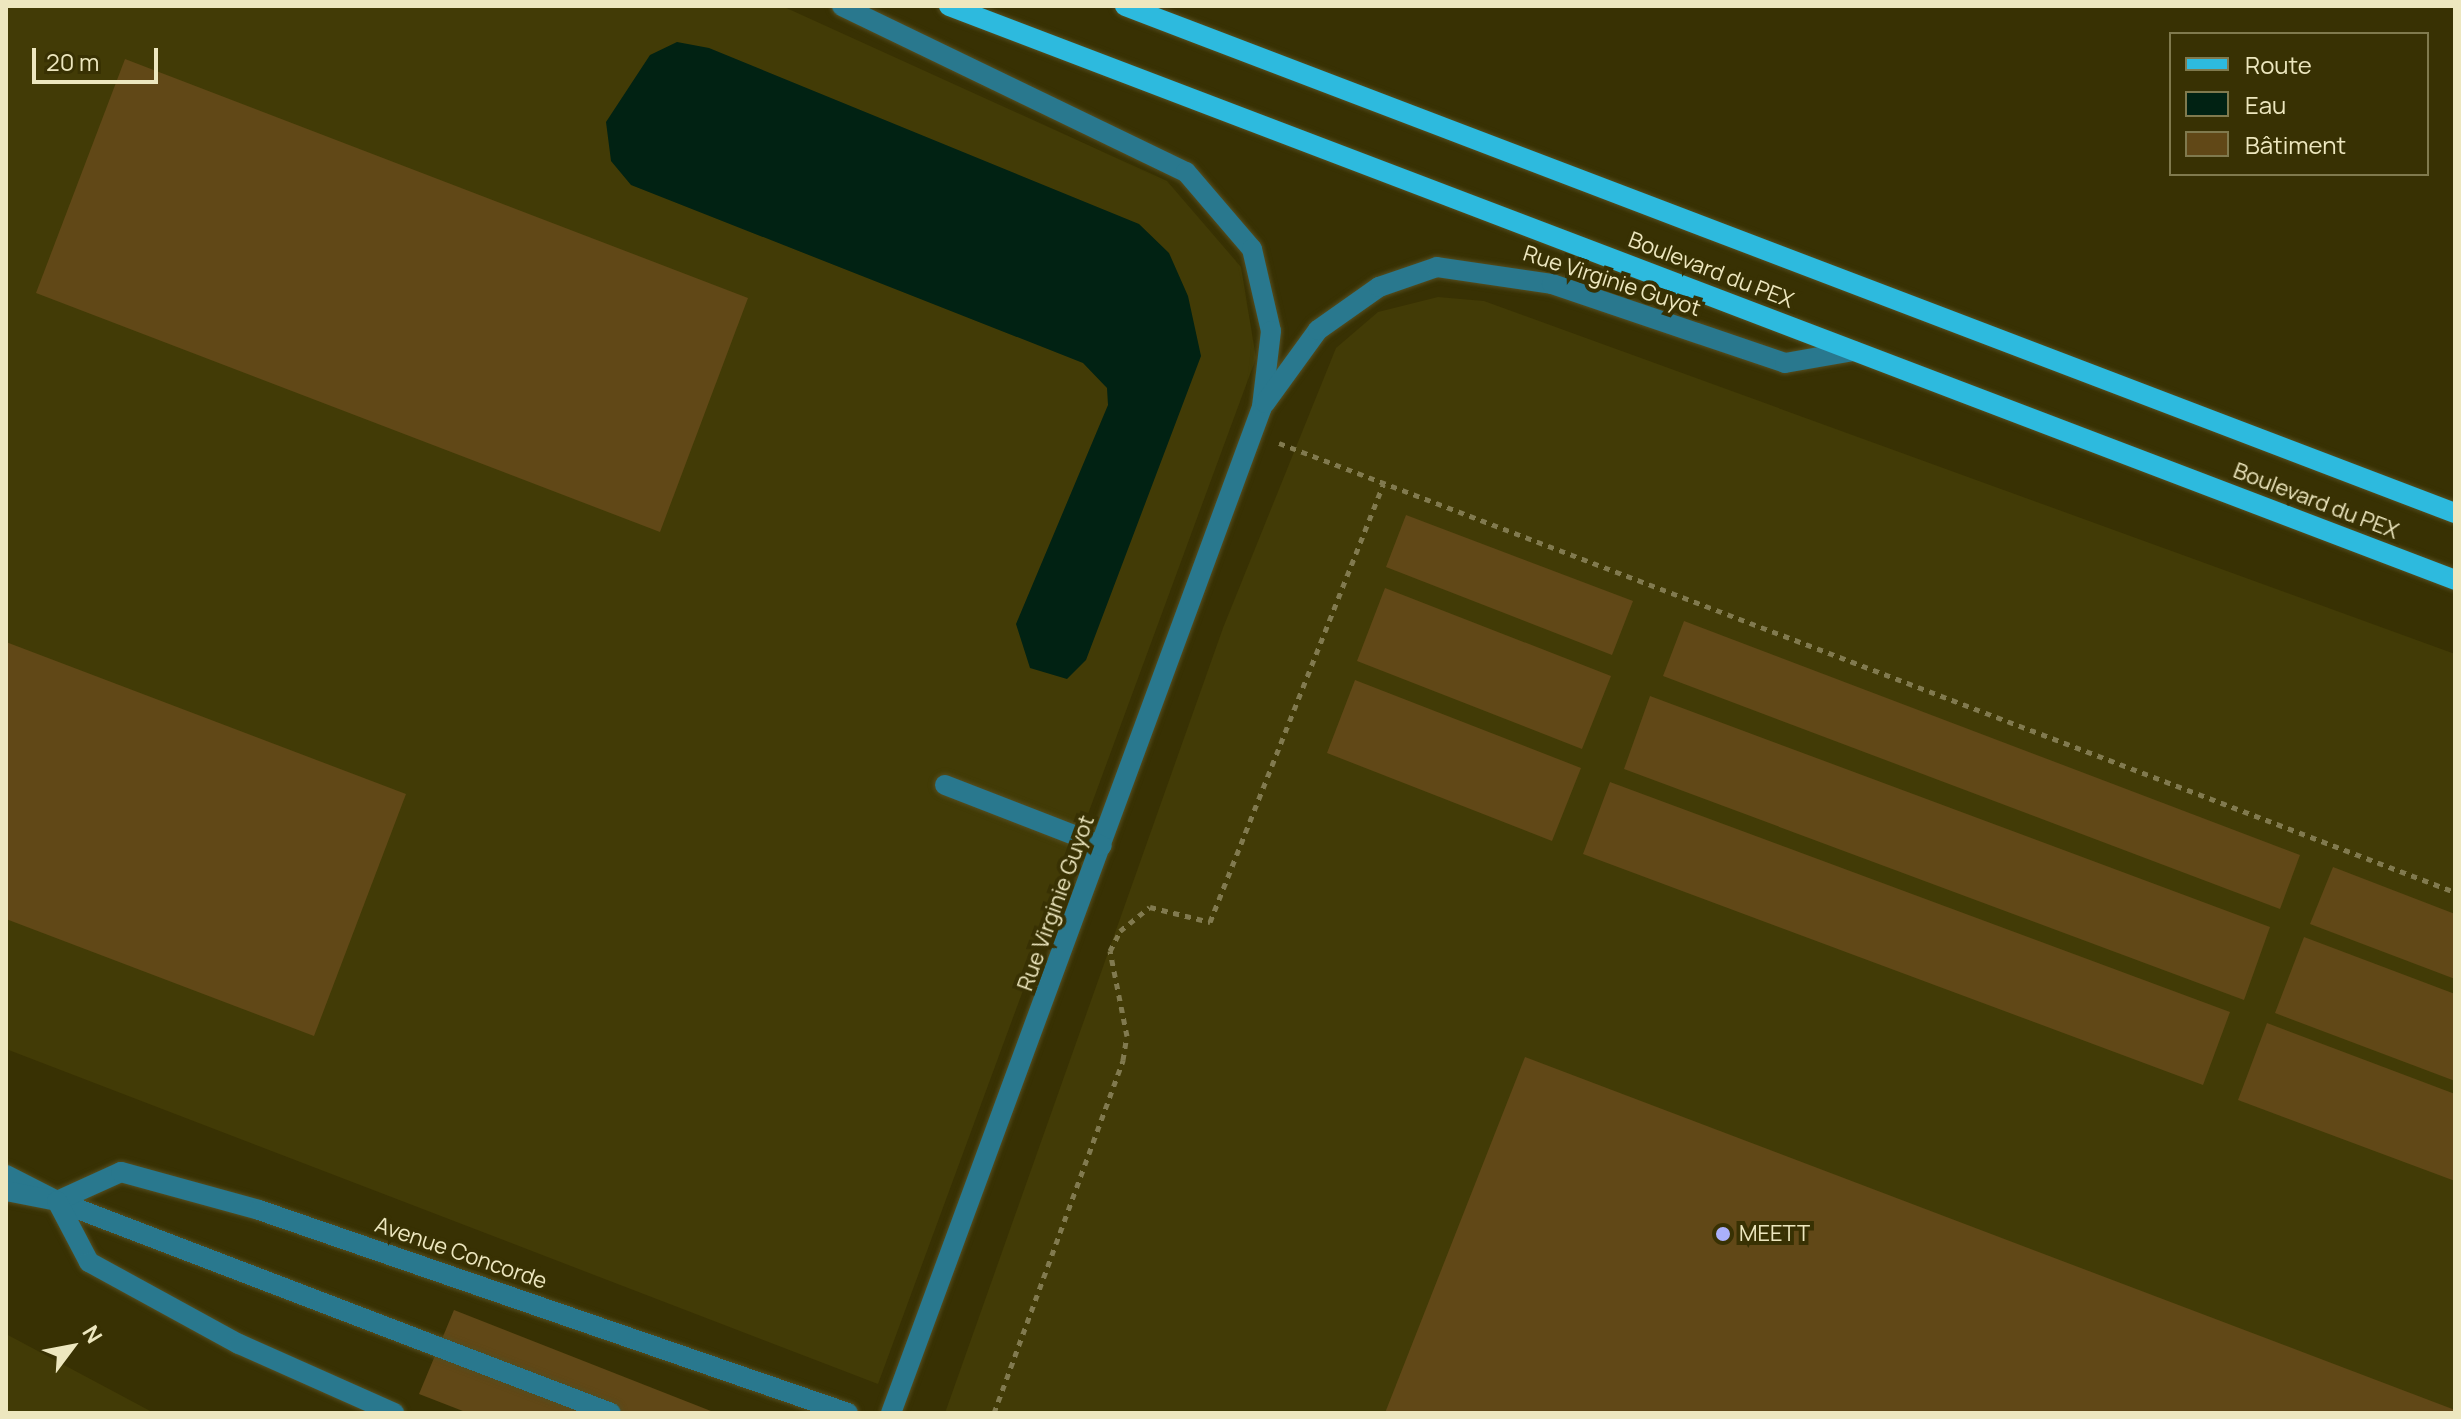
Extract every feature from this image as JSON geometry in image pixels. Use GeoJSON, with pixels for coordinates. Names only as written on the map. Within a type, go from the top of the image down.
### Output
{"type":"FeatureCollection","features":[{"type":"Feature","properties":{"kind":"main road","name":"Boulevard du PEX"},"geometry":{"type":"LineString","coordinates":[[949,6],[2455,580]]}},
{"type":"Feature","properties":{"kind":"main road","name":"Boulevard du PEX"},"geometry":{"type":"LineString","coordinates":[[1125,6],[2455,513]]}},
{"type":"Feature","properties":{"kind":"lane","name":"Rue Virginie Guyot"},"geometry":{"type":"LineString","coordinates":[[842,6],[1186,172],[1252,249],[1271,331],[1262,407],[891,1413]]}},
{"type":"Feature","properties":{"kind":"lane","name":"Rue Virginie Guyot"},"geometry":{"type":"LineString","coordinates":[[1262,407],[1318,330],[1379,287],[1437,267],[1552,284],[1785,363],[1854,351]]}},
{"type":"Feature","properties":{"kind":"lane"},"geometry":{"type":"LineString","coordinates":[[945,785],[1102,846]]}},
{"type":"Feature","properties":{"kind":"lane","name":"Avenue Concorde"},"geometry":{"type":"LineString","coordinates":[[57,1201],[121,1172],[259,1210],[848,1413]]}},
{"type":"Feature","properties":{"kind":"lane"},"geometry":{"type":"LineString","coordinates":[[6,1175],[57,1201],[388,1325],[611,1413]]}},
{"type":"Feature","properties":{"kind":"lane"},"geometry":{"type":"LineString","coordinates":[[6,1191],[57,1201]]}},
{"type":"Feature","properties":{"kind":"lane"},"geometry":{"type":"LineString","coordinates":[[57,1201],[89,1262],[239,1344],[394,1413]]}},
{"type":"Feature","properties":{"kind":"path"},"geometry":{"type":"LineString","coordinates":[[1252,433],[2455,892]]}},
{"type":"Feature","properties":{"kind":"path"},"geometry":{"type":"LineString","coordinates":[[994,1413],[1127,1036],[1109,980],[1110,951],[1135,915],[1164,907],[1210,922],[1383,484]]}},
{"type":"Feature","properties":{"kind":"shaded area"},"geometry":{"type":"Polygon","coordinates":[[[6,6],[782,6],[1167,181],[1241,267],[1256,358],[878,1384],[6,1049],[6,6]]]}},
{"type":"Feature","properties":{"kind":"shaded area"},"geometry":{"type":"Polygon","coordinates":[[[1438,297],[1484,301],[2455,654],[2455,1413],[945,1413],[1223,628],[1336,348],[1378,312],[1438,297]]]}},
{"type":"Feature","properties":{"kind":"shaded area"},"geometry":{"type":"Polygon","coordinates":[[[6,1334],[154,1413],[6,1413],[6,1334]]]}},
{"type":"Feature","properties":{"kind":"water"},"geometry":{"type":"Polygon","coordinates":[[[677,42],[709,48],[1139,224],[1169,253],[1188,296],[1201,356],[1086,660],[1067,679],[1030,668],[1016,624],[1108,405],[1107,388],[1083,363],[631,185],[611,161],[606,122],[650,55],[677,42]]]}},
{"type":"Feature","properties":{"kind":"building"},"geometry":{"type":"Polygon","coordinates":[[[125,59],[748,298],[660,532],[36,293],[125,59]]]}},
{"type":"Feature","properties":{"kind":"building"},"geometry":{"type":"Polygon","coordinates":[[[1406,515],[1633,601],[1612,655],[1386,567],[1406,515]]]}},
{"type":"Feature","properties":{"kind":"building"},"geometry":{"type":"Polygon","coordinates":[[[1385,588],[1611,676],[1582,749],[1357,661],[1385,588]]]}},
{"type":"Feature","properties":{"kind":"building"},"geometry":{"type":"Polygon","coordinates":[[[1684,621],[2300,855],[2280,909],[1663,676],[1684,621]]]}},
{"type":"Feature","properties":{"kind":"building"},"geometry":{"type":"Polygon","coordinates":[[[6,642],[406,794],[314,1036],[6,919],[6,642]]]}},
{"type":"Feature","properties":{"kind":"building"},"geometry":{"type":"Polygon","coordinates":[[[1355,680],[1581,768],[1552,841],[1327,753],[1355,680]]]}},
{"type":"Feature","properties":{"kind":"building"},"geometry":{"type":"Polygon","coordinates":[[[1650,696],[2270,927],[2244,1000],[1624,769],[1650,696]]]}},
{"type":"Feature","properties":{"kind":"building"},"geometry":{"type":"Polygon","coordinates":[[[1610,782],[2230,1012],[2203,1085],[1583,854],[1610,782]]]}},
{"type":"Feature","properties":{"kind":"building"},"geometry":{"type":"Polygon","coordinates":[[[2333,867],[2455,914],[2455,979],[2310,924],[2333,867]]]}},
{"type":"Feature","properties":{"kind":"building"},"geometry":{"type":"Polygon","coordinates":[[[2304,937],[2455,994],[2455,1081],[2275,1013],[2304,937]]]}},
{"type":"Feature","properties":{"kind":"building"},"geometry":{"type":"Polygon","coordinates":[[[2267,1023],[2455,1094],[2455,1181],[2238,1100],[2267,1023]]]}},
{"type":"Feature","properties":{"kind":"building","name":"MEETT"},"geometry":{"type":"Polygon","coordinates":[[[1525,1057],[2455,1410],[2455,1413],[1385,1413],[1525,1057]]]}},
{"type":"Feature","properties":{"kind":"building"},"geometry":{"type":"Polygon","coordinates":[[[454,1310],[716,1413],[468,1413],[419,1394],[454,1310]]]}},
{"type":"Feature","properties":{"kind":"place","name":"MEETT"},"geometry":{"type":"Point","coordinates":[1723,1234]}}]}
